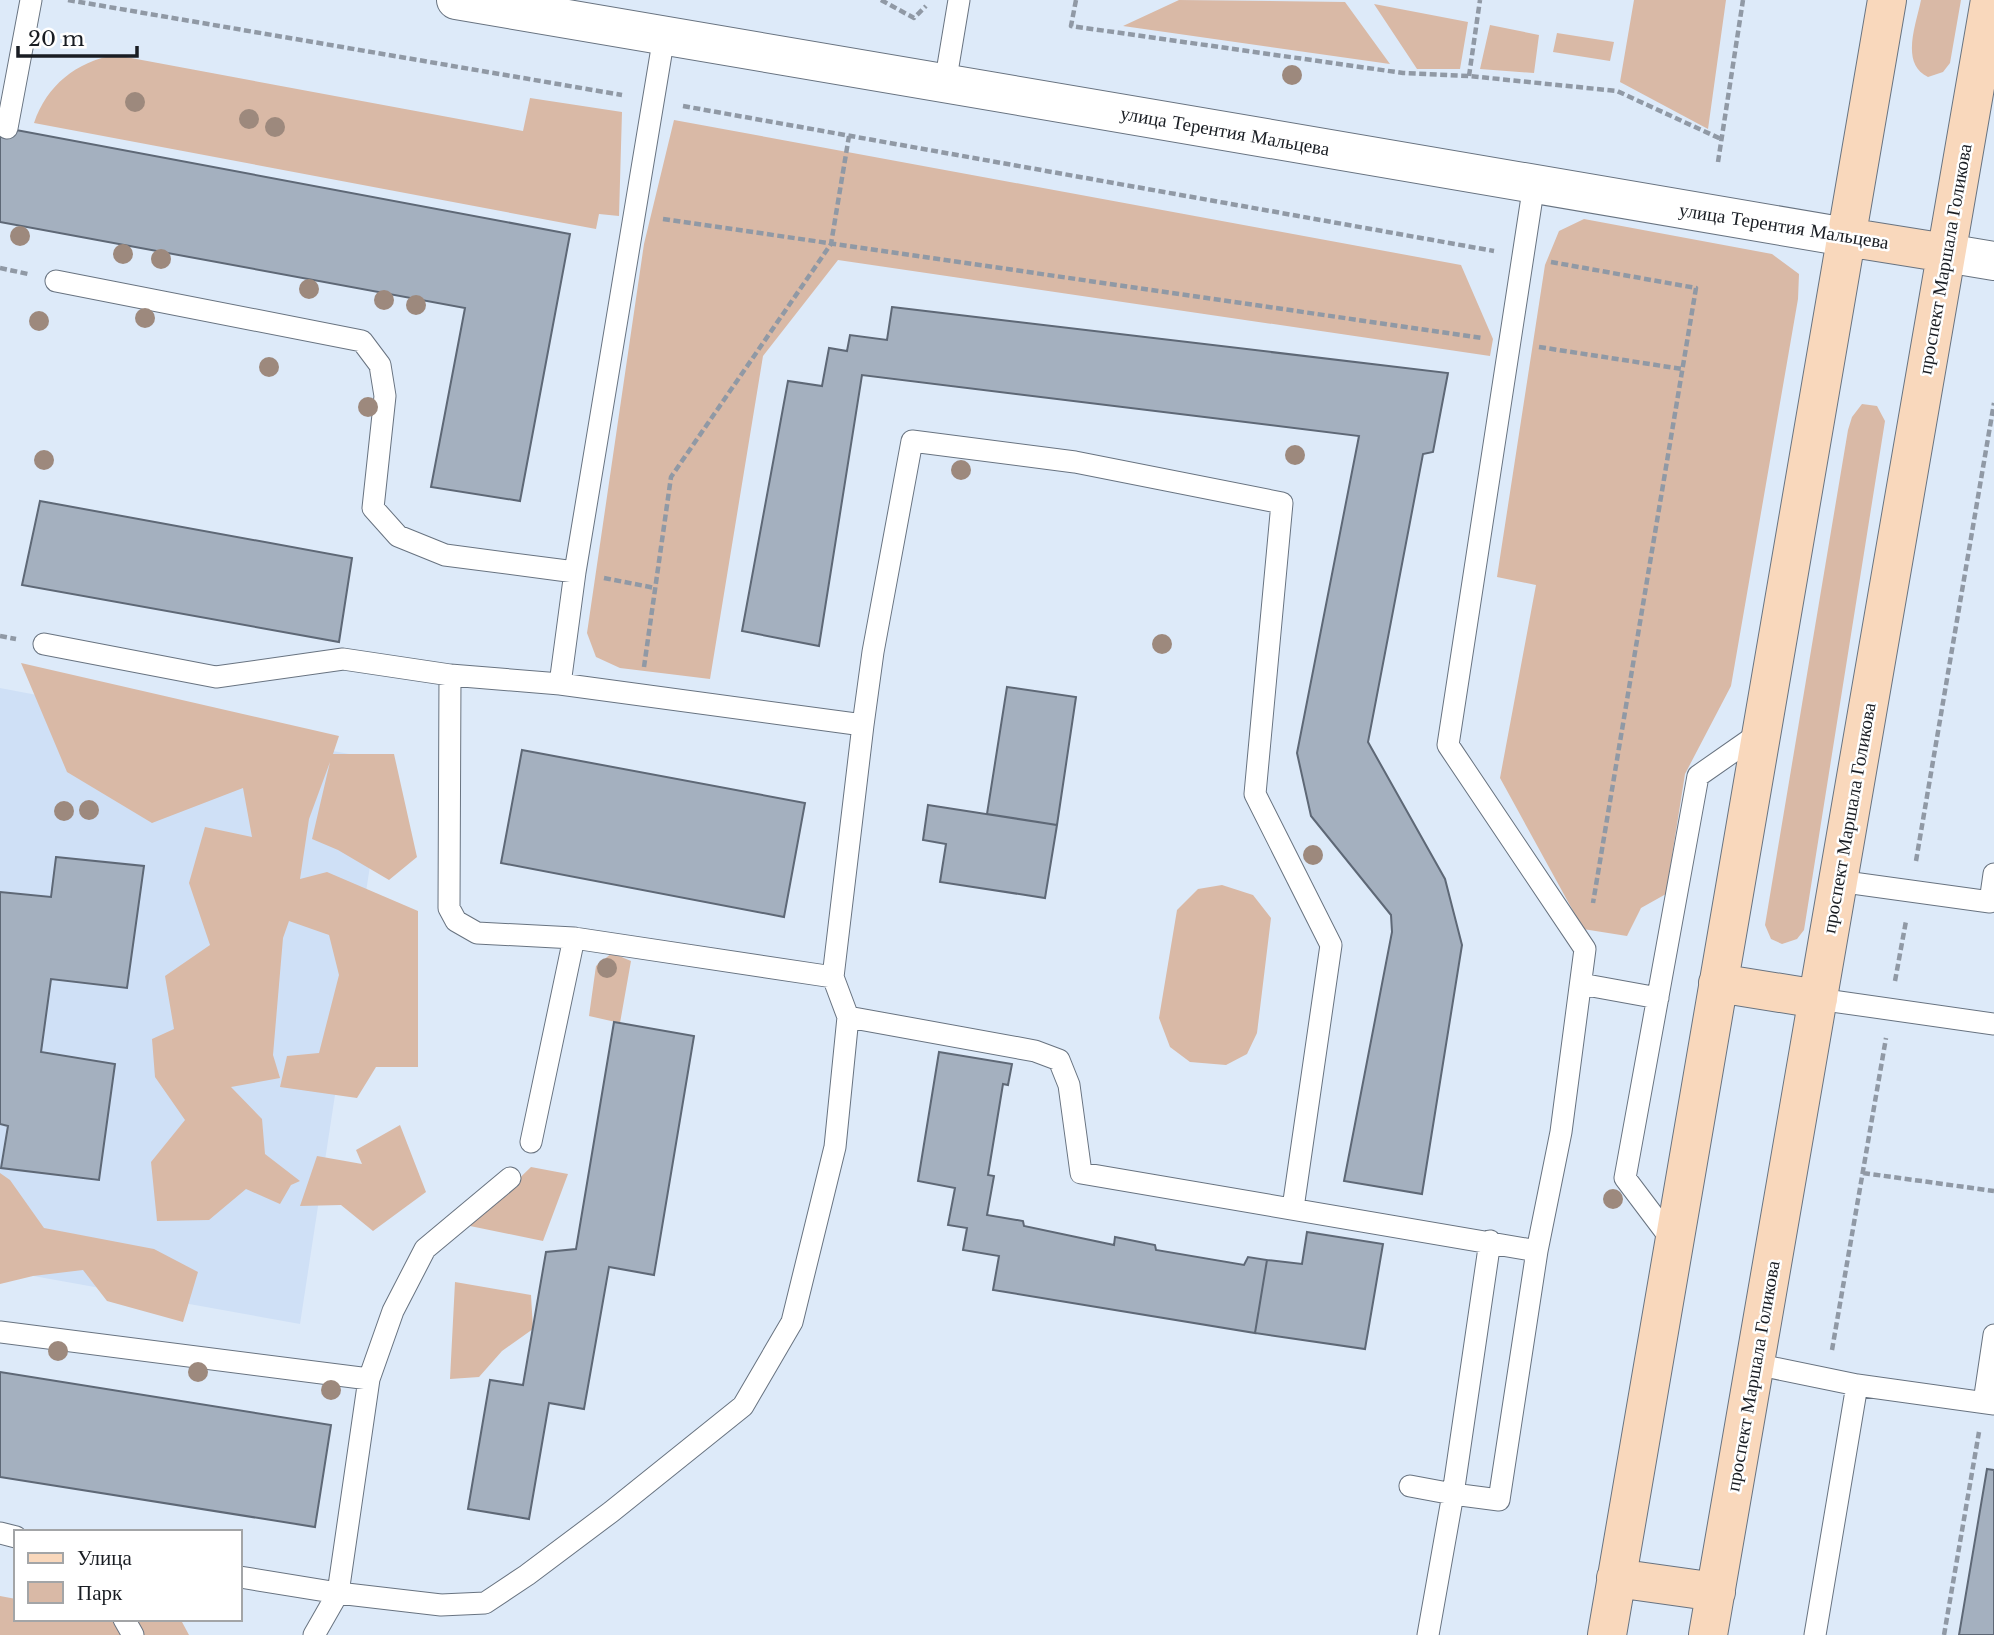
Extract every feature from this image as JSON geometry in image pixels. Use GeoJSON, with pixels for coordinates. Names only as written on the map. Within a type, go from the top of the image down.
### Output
{"type":"FeatureCollection","features":[{"type":"Feature","properties":{"kind":"main road"},"geometry":{"type":"LineString","coordinates":[[1607,1635],[1887,0]]}},
{"type":"Feature","properties":{"kind":"main road","name":"проспект Маршала Голикова"},"geometry":{"type":"LineString","coordinates":[[1708,1635],[1990,0]]}},
{"type":"Feature","properties":{"kind":"main road","name":"улица Терентия Мальцева"},"geometry":{"type":"LineString","coordinates":[[1846,237],[1946,253]]}},
{"type":"Feature","properties":{"kind":"main road"},"geometry":{"type":"LineString","coordinates":[[1718,983],[1818,999]]}},
{"type":"Feature","properties":{"kind":"main road"},"geometry":{"type":"LineString","coordinates":[[1616,1578],[1716,1591]]}},
{"type":"Feature","properties":{"kind":"street","name":"улица Терентия Мальцева"},"geometry":{"type":"LineString","coordinates":[[456,0],[1846,237]]}},
{"type":"Feature","properties":{"kind":"street","name":"улица Терентия Мальцева"},"geometry":{"type":"LineString","coordinates":[[1946,253],[1994,261]]}},
{"type":"Feature","properties":{"kind":"lane"},"geometry":{"type":"LineString","coordinates":[[7,128],[31,0]]}},
{"type":"Feature","properties":{"kind":"lane"},"geometry":{"type":"LineString","coordinates":[[945,84],[959,0]]}},
{"type":"Feature","properties":{"kind":"lane"},"geometry":{"type":"LineString","coordinates":[[560,684],[575,572],[664,36]]}},
{"type":"Feature","properties":{"kind":"lane"},"geometry":{"type":"LineString","coordinates":[[1410,1486],[1499,1500],[1537,1251],[1560,1132],[1585,949],[1448,745],[1534,184]]}},
{"type":"Feature","properties":{"kind":"lane"},"geometry":{"type":"LineString","coordinates":[[56,281],[362,341],[380,365],[385,396],[373,509],[398,536],[445,555],[575,572]]}},
{"type":"Feature","properties":{"kind":"lane"},"geometry":{"type":"LineString","coordinates":[[242,1577],[338,1593],[441,1605],[485,1603],[590,1528],[743,1406],[792,1322],[835,1147],[848,1017],[833,977],[873,652],[912,441],[1074,462],[1282,503],[1255,794],[1331,945],[1293,1208]]}},
{"type":"Feature","properties":{"kind":"lane"},"geometry":{"type":"LineString","coordinates":[[44,644],[216,677],[343,659],[450,675],[560,684],[863,725]]}},
{"type":"Feature","properties":{"kind":"lane"},"geometry":{"type":"LineString","coordinates":[[450,675],[449,908],[456,921],[477,933],[574,938],[833,977]]}},
{"type":"Feature","properties":{"kind":"lane"},"geometry":{"type":"LineString","coordinates":[[1674,1243],[1625,1178],[1698,776],[1761,732]]}},
{"type":"Feature","properties":{"kind":"lane"},"geometry":{"type":"LineString","coordinates":[[1838,881],[1990,902],[1994,874]]}},
{"type":"Feature","properties":{"kind":"lane"},"geometry":{"type":"LineString","coordinates":[[531,1142],[574,938]]}},
{"type":"Feature","properties":{"kind":"lane"},"geometry":{"type":"LineString","coordinates":[[1581,984],[1658,998]]}},
{"type":"Feature","properties":{"kind":"lane"},"geometry":{"type":"LineString","coordinates":[[1818,999],[1994,1024]]}},
{"type":"Feature","properties":{"kind":"lane"},"geometry":{"type":"LineString","coordinates":[[848,1017],[1035,1051],[1059,1060],[1069,1086],[1081,1173],[1537,1251]]}},
{"type":"Feature","properties":{"kind":"lane"},"geometry":{"type":"LineString","coordinates":[[314,1635],[338,1593],[369,1379],[393,1311],[425,1249],[510,1178]]}},
{"type":"Feature","properties":{"kind":"lane"},"geometry":{"type":"LineString","coordinates":[[1428,1635],[1453,1494],[1490,1241]]}},
{"type":"Feature","properties":{"kind":"lane"},"geometry":{"type":"LineString","coordinates":[[0,1332],[369,1379]]}},
{"type":"Feature","properties":{"kind":"lane"},"geometry":{"type":"LineString","coordinates":[[1755,1364],[1857,1385],[1989,1403],[1994,1335]]}},
{"type":"Feature","properties":{"kind":"lane"},"geometry":{"type":"LineString","coordinates":[[1815,1635],[1857,1385]]}},
{"type":"Feature","properties":{"kind":"path"},"geometry":{"type":"LineString","coordinates":[[68,0],[653,101],[1696,288],[1585,949]]}},
{"type":"Feature","properties":{"kind":"path"},"geometry":{"type":"LineString","coordinates":[[881,0],[914,18],[931,0]]}},
{"type":"Feature","properties":{"kind":"path"},"geometry":{"type":"LineString","coordinates":[[1076,0],[1071,26],[1402,74],[1469,76],[1617,91],[1721,139]]}},
{"type":"Feature","properties":{"kind":"path"},"geometry":{"type":"LineString","coordinates":[[1469,76],[1480,0]]}},
{"type":"Feature","properties":{"kind":"path"},"geometry":{"type":"LineString","coordinates":[[1717,162],[1743,0]]}},
{"type":"Feature","properties":{"kind":"path"},"geometry":{"type":"LineString","coordinates":[[644,670],[671,477],[831,244],[849,136]]}},
{"type":"Feature","properties":{"kind":"path"},"geometry":{"type":"LineString","coordinates":[[634,214],[1682,369]]}},
{"type":"Feature","properties":{"kind":"path"},"geometry":{"type":"LineString","coordinates":[[575,572],[655,588]]}},
{"type":"Feature","properties":{"kind":"path"},"geometry":{"type":"LineString","coordinates":[[1863,1173],[1994,1191]]}},
{"type":"Feature","properties":{"kind":"path"},"geometry":{"type":"LineString","coordinates":[[1944,1635],[1989,1403]]}},
{"type":"Feature","properties":{"kind":"shaded area"},"geometry":{"type":"Polygon","coordinates":[[[0,688],[386,761],[300,1324],[0,1270],[0,688]]]}},
{"type":"Feature","properties":{"kind":"green space"},"geometry":{"type":"Polygon","coordinates":[[[1179,0],[1345,2],[1390,64],[1123,26],[1179,0]]]}},
{"type":"Feature","properties":{"kind":"green space"},"geometry":{"type":"Polygon","coordinates":[[[1634,0],[1726,0],[1708,129],[1620,82],[1634,0]]]}},
{"type":"Feature","properties":{"kind":"green space"},"geometry":{"type":"Polygon","coordinates":[[[1921,0],[1961,0],[1950,63],[1943,72],[1928,77],[1919,71],[1912,54],[1921,0]]]}},
{"type":"Feature","properties":{"kind":"green space"},"geometry":{"type":"Polygon","coordinates":[[[1374,4],[1468,22],[1460,69],[1417,69],[1374,4]]]}},
{"type":"Feature","properties":{"kind":"green space"},"geometry":{"type":"Polygon","coordinates":[[[1490,25],[1539,35],[1534,73],[1480,69],[1490,25]]]}},
{"type":"Feature","properties":{"kind":"green space"},"geometry":{"type":"Polygon","coordinates":[[[1557,33],[1614,42],[1610,61],[1553,52],[1557,33]]]}},
{"type":"Feature","properties":{"kind":"green space"},"geometry":{"type":"Polygon","coordinates":[[[115,55],[523,131],[530,98],[622,112],[619,216],[599,214],[596,229],[34,123],[47,97],[65,77],[88,63],[115,55]]]}},
{"type":"Feature","properties":{"kind":"green space"},"geometry":{"type":"Polygon","coordinates":[[[674,120],[1461,265],[1493,339],[1490,356],[838,260],[763,356],[710,679],[620,668],[596,657],[587,633],[644,244],[674,120]]]}},
{"type":"Feature","properties":{"kind":"green space"},"geometry":{"type":"Polygon","coordinates":[[[1584,219],[1772,254],[1799,274],[1798,299],[1731,686],[1685,774],[1666,894],[1641,908],[1627,936],[1583,929],[1500,778],[1536,585],[1497,577],[1545,265],[1559,231],[1584,219]]]}},
{"type":"Feature","properties":{"kind":"green space"},"geometry":{"type":"Polygon","coordinates":[[[1862,404],[1877,406],[1885,421],[1804,930],[1797,939],[1782,944],[1771,939],[1765,925],[1848,430],[1852,417],[1862,404]]]}},
{"type":"Feature","properties":{"kind":"green space"},"geometry":{"type":"Polygon","coordinates":[[[21,663],[339,736],[333,754],[394,754],[417,857],[389,880],[338,850],[312,839],[330,762],[309,819],[300,879],[327,872],[418,911],[418,1067],[376,1067],[357,1098],[280,1087],[287,1056],[319,1053],[339,975],[329,935],[289,921],[283,938],[273,1055],[280,1078],[231,1087],[262,1119],[265,1154],[300,1181],[291,1185],[280,1204],[246,1189],[209,1220],[157,1221],[151,1162],[185,1120],[155,1077],[152,1039],[174,1029],[165,976],[210,945],[189,883],[205,827],[252,837],[243,788],[152,823],[67,772],[21,663]]]}},
{"type":"Feature","properties":{"kind":"green space"},"geometry":{"type":"Polygon","coordinates":[[[1222,885],[1253,895],[1271,918],[1257,1033],[1247,1054],[1226,1065],[1190,1062],[1170,1047],[1159,1018],[1177,910],[1198,889],[1222,885]]]}},
{"type":"Feature","properties":{"kind":"green space"},"geometry":{"type":"Polygon","coordinates":[[[612,953],[631,961],[620,1023],[589,1016],[596,966],[612,953]]]}},
{"type":"Feature","properties":{"kind":"green space"},"geometry":{"type":"Polygon","coordinates":[[[400,1125],[426,1192],[373,1231],[341,1205],[300,1206],[317,1156],[362,1164],[356,1150],[400,1125]]]}},
{"type":"Feature","properties":{"kind":"green space"},"geometry":{"type":"Polygon","coordinates":[[[531,1167],[568,1174],[543,1241],[470,1226],[531,1167]]]}},
{"type":"Feature","properties":{"kind":"green space"},"geometry":{"type":"Polygon","coordinates":[[[0,1173],[10,1180],[44,1228],[154,1249],[198,1272],[183,1322],[107,1301],[83,1270],[33,1276],[0,1284],[0,1173]]]}},
{"type":"Feature","properties":{"kind":"green space"},"geometry":{"type":"Polygon","coordinates":[[[455,1282],[531,1295],[533,1329],[502,1351],[479,1377],[450,1379],[455,1282]]]}},
{"type":"Feature","properties":{"kind":"green space"},"geometry":{"type":"Polygon","coordinates":[[[0,1596],[14,1599],[14,1621],[182,1622],[189,1635],[0,1635],[0,1596]]]}},
{"type":"Feature","properties":{"kind":"building"},"geometry":{"type":"Polygon","coordinates":[[[0,127],[570,234],[520,501],[431,487],[465,308],[0,222],[0,127]]]}},
{"type":"Feature","properties":{"kind":"building"},"geometry":{"type":"Polygon","coordinates":[[[892,307],[1448,373],[1433,452],[1423,454],[1368,742],[1445,879],[1462,945],[1422,1194],[1344,1181],[1392,932],[1391,915],[1311,816],[1297,753],[1359,436],[862,375],[819,646],[742,631],[788,381],[822,386],[829,348],[847,351],[850,335],[887,340],[892,307]]]}},
{"type":"Feature","properties":{"kind":"building"},"geometry":{"type":"Polygon","coordinates":[[[40,501],[352,558],[339,642],[22,585],[40,501]]]}},
{"type":"Feature","properties":{"kind":"building"},"geometry":{"type":"Polygon","coordinates":[[[1007,687],[1076,697],[1057,825],[987,814],[1007,687]]]}},
{"type":"Feature","properties":{"kind":"building"},"geometry":{"type":"Polygon","coordinates":[[[522,750],[805,803],[784,917],[501,863],[522,750]]]}},
{"type":"Feature","properties":{"kind":"building"},"geometry":{"type":"Polygon","coordinates":[[[928,805],[1057,825],[1045,898],[940,882],[946,844],[923,840],[928,805]]]}},
{"type":"Feature","properties":{"kind":"building"},"geometry":{"type":"Polygon","coordinates":[[[56,857],[144,866],[127,988],[51,979],[41,1052],[115,1064],[99,1180],[1,1168],[8,1126],[0,1124],[0,892],[51,897],[56,857]]]}},
{"type":"Feature","properties":{"kind":"building"},"geometry":{"type":"Polygon","coordinates":[[[614,1022],[694,1036],[654,1275],[609,1267],[584,1409],[549,1403],[529,1519],[468,1509],[490,1380],[523,1385],[546,1252],[576,1249],[614,1022]]]}},
{"type":"Feature","properties":{"kind":"building"},"geometry":{"type":"Polygon","coordinates":[[[939,1052],[1012,1064],[1008,1085],[1003,1084],[988,1175],[994,1176],[987,1215],[1023,1221],[1024,1226],[1114,1245],[1115,1237],[1155,1245],[1156,1250],[1244,1265],[1248,1257],[1267,1260],[1255,1333],[993,1290],[999,1256],[963,1250],[967,1228],[948,1225],[955,1188],[918,1181],[939,1052]]]}},
{"type":"Feature","properties":{"kind":"building"},"geometry":{"type":"Polygon","coordinates":[[[1307,1232],[1383,1244],[1365,1349],[1255,1333],[1267,1260],[1302,1264],[1307,1232]]]}},
{"type":"Feature","properties":{"kind":"building"},"geometry":{"type":"Polygon","coordinates":[[[0,1372],[331,1425],[315,1527],[0,1477],[0,1372]]]}},
{"type":"Feature","properties":{"kind":"building"},"geometry":{"type":"Polygon","coordinates":[[[1987,1469],[1994,1470],[1994,1635],[1959,1635],[1987,1469]]]}}]}
